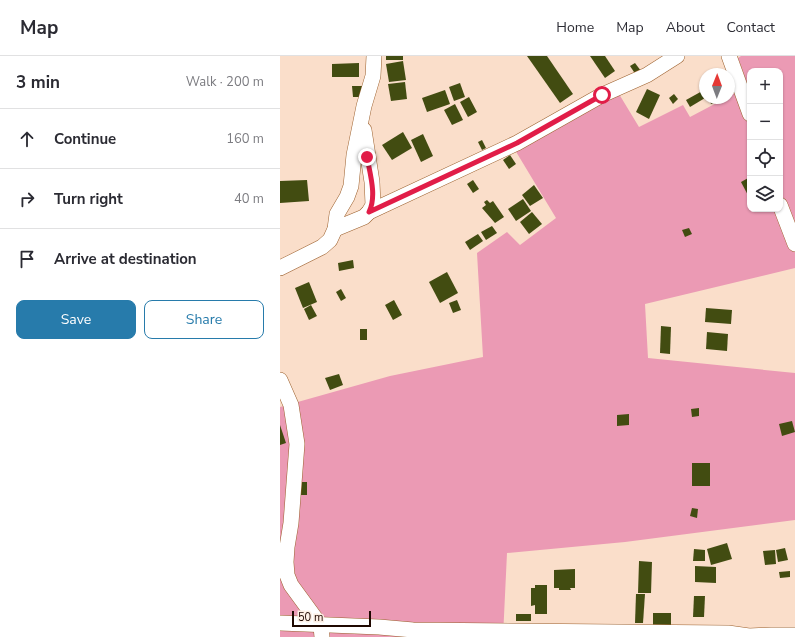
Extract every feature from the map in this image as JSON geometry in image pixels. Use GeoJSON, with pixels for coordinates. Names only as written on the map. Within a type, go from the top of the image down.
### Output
{"type":"FeatureCollection","features":[{"type":"Feature","properties":{"kind":"street"},"geometry":{"type":"LineString","coordinates":[[280,268],[322,247],[330,240],[335,229],[337,214],[347,197],[351,186],[354,155],[364,106],[373,76],[374,56]]}},
{"type":"Feature","properties":{"kind":"street"},"geometry":{"type":"LineString","coordinates":[[369,212],[517,143],[602,95],[647,74],[677,56]]}},
{"type":"Feature","properties":{"kind":"street"},"geometry":{"type":"LineString","coordinates":[[729,56],[747,106]]}},
{"type":"Feature","properties":{"kind":"street"},"geometry":{"type":"LineString","coordinates":[[335,229],[364,217],[373,205],[372,182],[362,120]]}},
{"type":"Feature","properties":{"kind":"street"},"geometry":{"type":"LineString","coordinates":[[783,212],[795,244]]}},
{"type":"Feature","properties":{"kind":"street"},"geometry":{"type":"LineString","coordinates":[[280,380],[291,405],[297,444],[291,523],[287,547],[287,575],[291,586],[321,631]]}},
{"type":"Feature","properties":{"kind":"street"},"geometry":{"type":"LineString","coordinates":[[280,623],[321,631],[379,627],[412,630],[728,632],[749,636],[771,634],[795,635]]}},
{"type":"Feature","properties":{"kind":"shaded area"},"geometry":{"type":"Polygon","coordinates":[[[741,56],[795,56],[795,268],[645,304],[648,358],[795,373],[795,520],[625,542],[507,553],[503,637],[280,637],[280,407],[390,376],[483,357],[477,253],[507,232],[520,245],[556,218],[515,150],[619,94],[639,127],[683,105],[690,117],[715,104],[735,104],[735,93],[747,87],[747,212],[783,212],[783,68],[747,68],[747,83],[738,58],[741,56]]]}},
{"type":"Feature","properties":{"kind":"building"},"geometry":{"type":"Polygon","coordinates":[[[386,56],[403,56],[403,60],[386,60],[386,56]]]}},
{"type":"Feature","properties":{"kind":"building"},"geometry":{"type":"Polygon","coordinates":[[[527,56],[547,56],[573,94],[560,103],[527,56]]]}},
{"type":"Feature","properties":{"kind":"building"},"geometry":{"type":"Polygon","coordinates":[[[590,56],[605,56],[615,71],[605,78],[590,56]]]}},
{"type":"Feature","properties":{"kind":"building"},"geometry":{"type":"Polygon","coordinates":[[[403,61],[406,80],[389,82],[386,64],[403,61]]]}},
{"type":"Feature","properties":{"kind":"building"},"geometry":{"type":"Polygon","coordinates":[[[359,63],[359,77],[332,77],[332,64],[359,63]]]}},
{"type":"Feature","properties":{"kind":"building"},"geometry":{"type":"Polygon","coordinates":[[[635,63],[641,71],[636,75],[630,66],[635,63]]]}},
{"type":"Feature","properties":{"kind":"building"},"geometry":{"type":"Polygon","coordinates":[[[405,82],[407,99],[391,101],[388,84],[405,82]]]}},
{"type":"Feature","properties":{"kind":"building"},"geometry":{"type":"Polygon","coordinates":[[[460,83],[465,97],[454,101],[449,87],[460,83]]]}},
{"type":"Feature","properties":{"kind":"building"},"geometry":{"type":"Polygon","coordinates":[[[352,86],[363,86],[363,97],[353,97],[352,86]]]}},
{"type":"Feature","properties":{"kind":"building"},"geometry":{"type":"Polygon","coordinates":[[[647,89],[660,95],[649,119],[636,112],[647,89]]]}},
{"type":"Feature","properties":{"kind":"building"},"geometry":{"type":"Polygon","coordinates":[[[445,90],[450,104],[427,112],[422,98],[445,90]]]}},
{"type":"Feature","properties":{"kind":"building"},"geometry":{"type":"Polygon","coordinates":[[[699,93],[699,102],[690,107],[686,100],[699,93]]]}},
{"type":"Feature","properties":{"kind":"building"},"geometry":{"type":"Polygon","coordinates":[[[674,94],[678,99],[673,104],[669,98],[674,94]]]}},
{"type":"Feature","properties":{"kind":"building"},"geometry":{"type":"Polygon","coordinates":[[[469,97],[477,112],[468,117],[460,102],[469,97]]]}},
{"type":"Feature","properties":{"kind":"building"},"geometry":{"type":"Polygon","coordinates":[[[455,104],[463,120],[452,125],[444,110],[455,104]]]}},
{"type":"Feature","properties":{"kind":"building"},"geometry":{"type":"Polygon","coordinates":[[[403,132],[412,148],[392,160],[382,145],[403,132]]]}},
{"type":"Feature","properties":{"kind":"building"},"geometry":{"type":"Polygon","coordinates":[[[423,134],[433,156],[421,162],[411,140],[423,134]]]}},
{"type":"Feature","properties":{"kind":"building"},"geometry":{"type":"Polygon","coordinates":[[[482,140],[486,148],[482,150],[478,142],[482,140]]]}},
{"type":"Feature","properties":{"kind":"building"},"geometry":{"type":"Polygon","coordinates":[[[510,155],[516,164],[509,169],[503,160],[510,155]]]}},
{"type":"Feature","properties":{"kind":"building"},"geometry":{"type":"Polygon","coordinates":[[[747,179],[747,193],[741,182],[747,179]]]}},
{"type":"Feature","properties":{"kind":"building"},"geometry":{"type":"Polygon","coordinates":[[[307,180],[309,201],[280,203],[280,181],[307,180]]]}},
{"type":"Feature","properties":{"kind":"building"},"geometry":{"type":"Polygon","coordinates":[[[473,180],[479,189],[473,193],[467,184],[473,180]]]}},
{"type":"Feature","properties":{"kind":"building"},"geometry":{"type":"Polygon","coordinates":[[[534,185],[543,198],[530,206],[522,195],[534,185]]]}},
{"type":"Feature","properties":{"kind":"building"},"geometry":{"type":"Polygon","coordinates":[[[523,199],[531,211],[516,221],[508,209],[523,199]]]}},
{"type":"Feature","properties":{"kind":"building"},"geometry":{"type":"Polygon","coordinates":[[[487,200],[490,203],[493,201],[504,217],[495,223],[482,208],[486,205],[484,202],[487,200]]]}},
{"type":"Feature","properties":{"kind":"building"},"geometry":{"type":"Polygon","coordinates":[[[532,212],[542,224],[529,234],[520,222],[532,212]]]}},
{"type":"Feature","properties":{"kind":"building"},"geometry":{"type":"Polygon","coordinates":[[[492,226],[497,233],[486,240],[481,232],[492,226]]]}},
{"type":"Feature","properties":{"kind":"building"},"geometry":{"type":"Polygon","coordinates":[[[689,228],[692,234],[685,237],[682,230],[689,228]]]}},
{"type":"Feature","properties":{"kind":"building"},"geometry":{"type":"Polygon","coordinates":[[[478,234],[483,241],[470,250],[465,242],[478,234]]]}},
{"type":"Feature","properties":{"kind":"building"},"geometry":{"type":"Polygon","coordinates":[[[353,260],[354,268],[339,271],[338,263],[353,260]]]}},
{"type":"Feature","properties":{"kind":"building"},"geometry":{"type":"Polygon","coordinates":[[[447,272],[458,293],[440,303],[429,282],[447,272]]]}},
{"type":"Feature","properties":{"kind":"building"},"geometry":{"type":"Polygon","coordinates":[[[309,282],[317,302],[303,308],[295,288],[309,282]]]}},
{"type":"Feature","properties":{"kind":"building"},"geometry":{"type":"Polygon","coordinates":[[[341,289],[346,298],[341,301],[336,292],[341,289]]]}},
{"type":"Feature","properties":{"kind":"building"},"geometry":{"type":"Polygon","coordinates":[[[394,300],[402,315],[393,320],[385,305],[394,300]]]}},
{"type":"Feature","properties":{"kind":"building"},"geometry":{"type":"Polygon","coordinates":[[[457,300],[461,310],[453,313],[449,303],[457,300]]]}},
{"type":"Feature","properties":{"kind":"building"},"geometry":{"type":"Polygon","coordinates":[[[311,305],[317,316],[309,320],[304,309],[311,305]]]}},
{"type":"Feature","properties":{"kind":"building"},"geometry":{"type":"Polygon","coordinates":[[[706,308],[732,310],[731,324],[705,322],[706,308]]]}},
{"type":"Feature","properties":{"kind":"building"},"geometry":{"type":"Polygon","coordinates":[[[661,326],[671,327],[670,354],[660,353],[661,326]]]}},
{"type":"Feature","properties":{"kind":"building"},"geometry":{"type":"Polygon","coordinates":[[[360,329],[367,329],[367,340],[360,340],[360,329]]]}},
{"type":"Feature","properties":{"kind":"building"},"geometry":{"type":"Polygon","coordinates":[[[707,332],[728,334],[727,351],[706,349],[707,332]]]}},
{"type":"Feature","properties":{"kind":"building"},"geometry":{"type":"Polygon","coordinates":[[[339,374],[343,385],[330,390],[325,378],[339,374]]]}},
{"type":"Feature","properties":{"kind":"building"},"geometry":{"type":"Polygon","coordinates":[[[699,408],[699,416],[692,417],[691,409],[699,408]]]}},
{"type":"Feature","properties":{"kind":"building"},"geometry":{"type":"Polygon","coordinates":[[[629,414],[629,425],[617,426],[617,415],[629,414]]]}},
{"type":"Feature","properties":{"kind":"building"},"geometry":{"type":"Polygon","coordinates":[[[792,421],[795,432],[782,436],[779,424],[792,421]]]}},
{"type":"Feature","properties":{"kind":"building"},"geometry":{"type":"Polygon","coordinates":[[[280,425],[286,443],[280,445],[280,425]]]}},
{"type":"Feature","properties":{"kind":"building"},"geometry":{"type":"Polygon","coordinates":[[[692,463],[710,463],[710,486],[692,486],[692,463]]]}},
{"type":"Feature","properties":{"kind":"building"},"geometry":{"type":"Polygon","coordinates":[[[295,482],[307,482],[307,495],[294,495],[295,482]]]}},
{"type":"Feature","properties":{"kind":"building"},"geometry":{"type":"Polygon","coordinates":[[[692,508],[698,509],[697,518],[690,516],[692,508]]]}},
{"type":"Feature","properties":{"kind":"building"},"geometry":{"type":"Polygon","coordinates":[[[727,543],[732,559],[711,565],[707,549],[727,543]]]}},
{"type":"Feature","properties":{"kind":"building"},"geometry":{"type":"Polygon","coordinates":[[[785,548],[788,560],[778,562],[776,550],[785,548]]]}},
{"type":"Feature","properties":{"kind":"building"},"geometry":{"type":"Polygon","coordinates":[[[694,549],[705,550],[705,561],[693,561],[694,549]]]}},
{"type":"Feature","properties":{"kind":"building"},"geometry":{"type":"Polygon","coordinates":[[[775,550],[776,564],[765,565],[763,551],[775,550]]]}},
{"type":"Feature","properties":{"kind":"building"},"geometry":{"type":"Polygon","coordinates":[[[639,561],[652,562],[651,593],[638,593],[639,561]]]}},
{"type":"Feature","properties":{"kind":"building"},"geometry":{"type":"Polygon","coordinates":[[[695,566],[716,567],[716,583],[695,582],[695,566]]]}},
{"type":"Feature","properties":{"kind":"building"},"geometry":{"type":"Polygon","coordinates":[[[575,569],[575,588],[570,588],[571,590],[559,590],[559,588],[554,588],[554,570],[575,569]]]}},
{"type":"Feature","properties":{"kind":"building"},"geometry":{"type":"Polygon","coordinates":[[[790,571],[790,577],[780,578],[779,572],[790,571]]]}},
{"type":"Feature","properties":{"kind":"building"},"geometry":{"type":"Polygon","coordinates":[[[535,585],[547,585],[547,614],[535,614],[535,605],[531,606],[531,588],[535,588],[535,585]]]}},
{"type":"Feature","properties":{"kind":"building"},"geometry":{"type":"Polygon","coordinates":[[[636,594],[645,594],[643,623],[635,623],[636,594]]]}},
{"type":"Feature","properties":{"kind":"building"},"geometry":{"type":"Polygon","coordinates":[[[694,596],[705,596],[704,617],[693,617],[694,596]]]}},
{"type":"Feature","properties":{"kind":"building"},"geometry":{"type":"Polygon","coordinates":[[[653,613],[671,613],[671,625],[653,625],[653,613]]]}},
{"type":"Feature","properties":{"kind":"building"},"geometry":{"type":"Polygon","coordinates":[[[516,614],[531,614],[531,621],[516,621],[516,614]]]}},
{"type":"Feature","properties":{"kind":"route"},"geometry":{"type":"LineString","coordinates":[[367,157],[372,182],[373,205],[369,212],[517,143],[602,95]]}}]}
